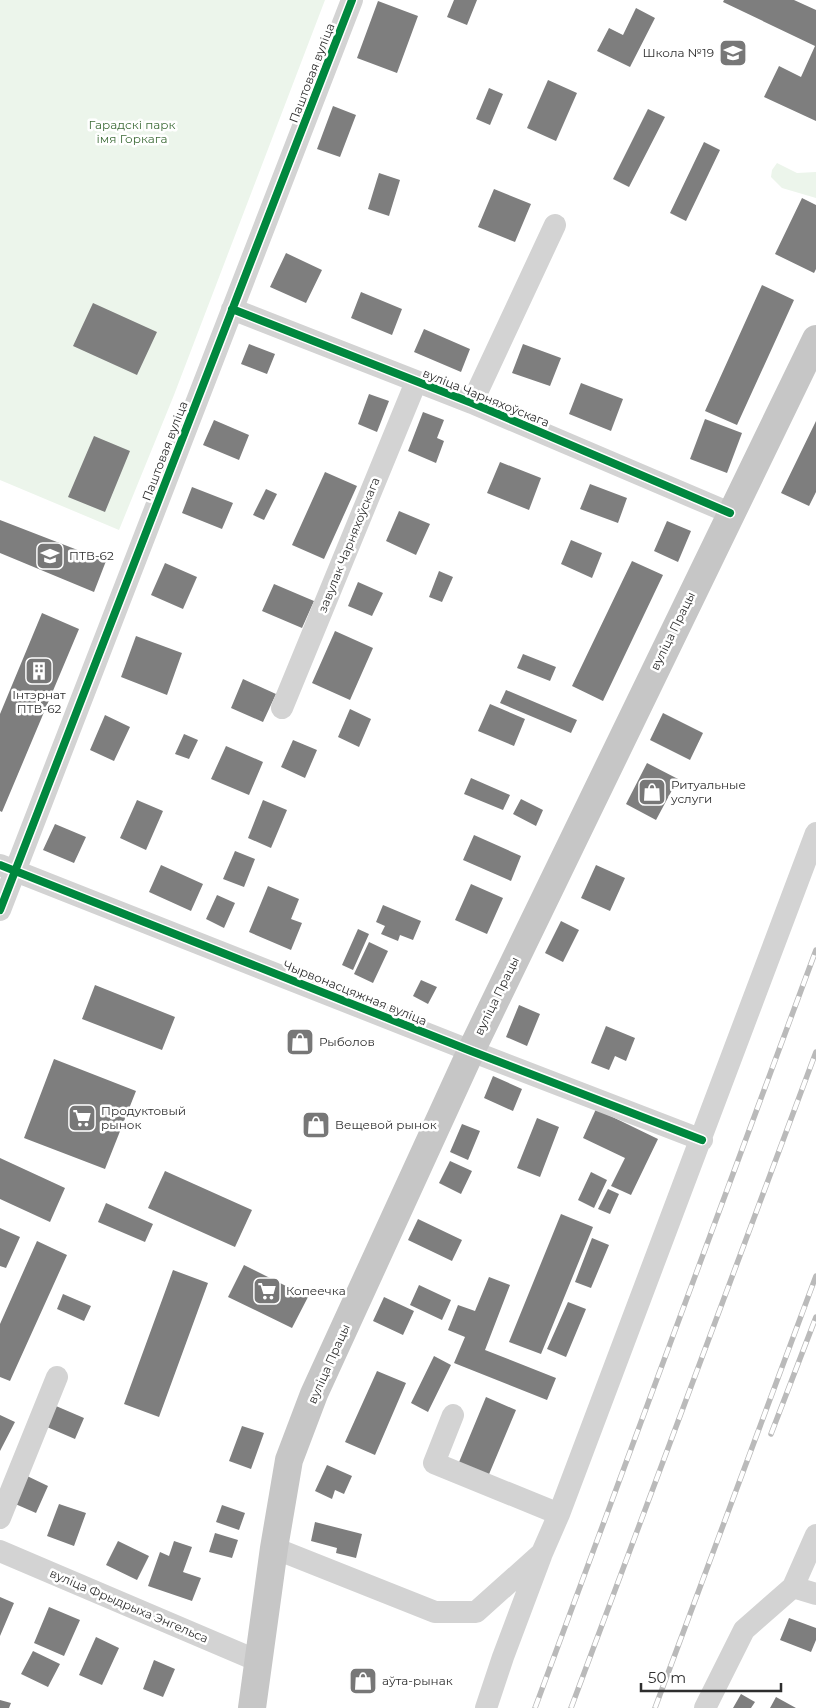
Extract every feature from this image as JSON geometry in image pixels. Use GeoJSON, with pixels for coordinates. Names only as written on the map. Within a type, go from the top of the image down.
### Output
{"type":"FeatureCollection","features":[{"type":"Feature","properties":{"kind":"main road","name":"вуліца Працы"},"geometry":{"type":"LineString","coordinates":[[252,1708],[274,1548],[289,1460],[314,1394],[471,1051],[730,513],[816,339]]}},
{"type":"Feature","properties":{"kind":"street","name":"Паштовая вуліца"},"geometry":{"type":"LineString","coordinates":[[0,910],[8,868],[232,309],[352,0]]}},
{"type":"Feature","properties":{"kind":"street"},"geometry":{"type":"LineString","coordinates":[[472,403],[555,224]]}},
{"type":"Feature","properties":{"kind":"street","name":"вуліца Чарняхоўскага"},"geometry":{"type":"LineString","coordinates":[[232,309],[472,403],[730,513]]}},
{"type":"Feature","properties":{"kind":"street","name":"завулак Чарняхоўскага"},"geometry":{"type":"LineString","coordinates":[[282,708],[416,382]]}},
{"type":"Feature","properties":{"kind":"street"},"geometry":{"type":"LineString","coordinates":[[486,1708],[542,1553],[560,1514],[816,833]]}},
{"type":"Feature","properties":{"kind":"street","name":"Чырвонасцяжная вуліца"},"geometry":{"type":"LineString","coordinates":[[8,868],[702,1140]]}},
{"type":"Feature","properties":{"kind":"street"},"geometry":{"type":"LineString","coordinates":[[0,1518],[57,1377]]}},
{"type":"Feature","properties":{"kind":"street"},"geometry":{"type":"LineString","coordinates":[[453,1415],[434,1464],[560,1514]]}},
{"type":"Feature","properties":{"kind":"street"},"geometry":{"type":"LineString","coordinates":[[705,1708],[744,1630],[793,1588],[816,1535]]}},
{"type":"Feature","properties":{"kind":"street"},"geometry":{"type":"LineString","coordinates":[[274,1548],[435,1612],[476,1612],[542,1553]]}},
{"type":"Feature","properties":{"kind":"street","name":"вуліца Фрыдрыха Энгельса"},"geometry":{"type":"LineString","coordinates":[[0,1551],[258,1661]]}},
{"type":"Feature","properties":{"kind":"street"},"geometry":{"type":"LineString","coordinates":[[793,1588],[816,1594]]}},
{"type":"Feature","properties":{"kind":"green space","name":"Гарадскі парк імя Горкага"},"geometry":{"type":"Polygon","coordinates":[[[0,0],[325,0],[174,395],[119,530],[0,480],[0,0]]]}},
{"type":"Feature","properties":{"kind":"green space"},"geometry":{"type":"Polygon","coordinates":[[[777,163],[797,173],[816,172],[816,198],[782,188],[771,177],[772,170],[777,163]]]}},
{"type":"Feature","properties":{"kind":"building"},"geometry":{"type":"Polygon","coordinates":[[[454,0],[477,0],[467,25],[447,17],[454,0]]]}},
{"type":"Feature","properties":{"kind":"building"},"geometry":{"type":"Polygon","coordinates":[[[724,0],[794,0],[816,10],[816,121],[764,97],[779,66],[801,77],[815,46],[723,2],[724,0]]]}},
{"type":"Feature","properties":{"kind":"building"},"geometry":{"type":"Polygon","coordinates":[[[378,1],[418,16],[397,73],[357,58],[378,1]]]}},
{"type":"Feature","properties":{"kind":"building"},"geometry":{"type":"Polygon","coordinates":[[[636,8],[655,18],[630,67],[597,51],[609,28],[623,35],[636,8]]]}},
{"type":"Feature","properties":{"kind":"building"},"geometry":{"type":"Polygon","coordinates":[[[548,80],[577,93],[556,141],[527,128],[548,80]]]}},
{"type":"Feature","properties":{"kind":"building"},"geometry":{"type":"Polygon","coordinates":[[[489,88],[503,94],[490,125],[476,119],[489,88]]]}},
{"type":"Feature","properties":{"kind":"building"},"geometry":{"type":"Polygon","coordinates":[[[333,106],[356,115],[340,157],[317,149],[333,106]]]}},
{"type":"Feature","properties":{"kind":"building"},"geometry":{"type":"Polygon","coordinates":[[[648,109],[665,117],[629,187],[613,179],[648,109]]]}},
{"type":"Feature","properties":{"kind":"building"},"geometry":{"type":"Polygon","coordinates":[[[704,142],[720,150],[686,221],[670,213],[704,142]]]}},
{"type":"Feature","properties":{"kind":"building"},"geometry":{"type":"Polygon","coordinates":[[[379,173],[400,180],[389,216],[368,209],[379,173]]]}},
{"type":"Feature","properties":{"kind":"building"},"geometry":{"type":"Polygon","coordinates":[[[494,189],[531,204],[515,242],[478,227],[494,189]]]}},
{"type":"Feature","properties":{"kind":"building"},"geometry":{"type":"Polygon","coordinates":[[[802,198],[816,205],[816,269],[814,273],[775,254],[802,198]]]}},
{"type":"Feature","properties":{"kind":"building"},"geometry":{"type":"Polygon","coordinates":[[[286,253],[322,270],[306,303],[270,287],[286,253]]]}},
{"type":"Feature","properties":{"kind":"building"},"geometry":{"type":"Polygon","coordinates":[[[762,285],[794,300],[737,425],[705,411],[762,285]]]}},
{"type":"Feature","properties":{"kind":"building"},"geometry":{"type":"Polygon","coordinates":[[[361,292],[402,309],[392,335],[351,318],[361,292]]]}},
{"type":"Feature","properties":{"kind":"building"},"geometry":{"type":"Polygon","coordinates":[[[93,303],[157,332],[137,375],[73,346],[93,303]]]}},
{"type":"Feature","properties":{"kind":"building"},"geometry":{"type":"Polygon","coordinates":[[[424,329],[470,349],[461,372],[414,352],[424,329]]]}},
{"type":"Feature","properties":{"kind":"building"},"geometry":{"type":"Polygon","coordinates":[[[249,344],[275,354],[267,374],[241,364],[249,344]]]}},
{"type":"Feature","properties":{"kind":"building"},"geometry":{"type":"Polygon","coordinates":[[[523,344],[561,358],[550,386],[512,373],[523,344]]]}},
{"type":"Feature","properties":{"kind":"building"},"geometry":{"type":"Polygon","coordinates":[[[581,383],[623,399],[611,431],[569,414],[581,383]]]}},
{"type":"Feature","properties":{"kind":"building"},"geometry":{"type":"Polygon","coordinates":[[[369,394],[389,401],[377,432],[358,424],[369,394]]]}},
{"type":"Feature","properties":{"kind":"building"},"geometry":{"type":"Polygon","coordinates":[[[423,412],[444,420],[437,438],[444,441],[436,463],[408,451],[423,412]]]}},
{"type":"Feature","properties":{"kind":"building"},"geometry":{"type":"Polygon","coordinates":[[[705,419],[742,433],[727,473],[690,459],[705,419]]]}},
{"type":"Feature","properties":{"kind":"building"},"geometry":{"type":"Polygon","coordinates":[[[214,420],[249,435],[239,460],[203,445],[214,420]]]}},
{"type":"Feature","properties":{"kind":"building"},"geometry":{"type":"Polygon","coordinates":[[[816,421],[816,492],[809,506],[781,493],[816,421]]]}},
{"type":"Feature","properties":{"kind":"building"},"geometry":{"type":"Polygon","coordinates":[[[94,436],[130,451],[105,512],[68,497],[94,436]]]}},
{"type":"Feature","properties":{"kind":"building"},"geometry":{"type":"Polygon","coordinates":[[[500,462],[541,478],[529,510],[487,493],[500,462]]]}},
{"type":"Feature","properties":{"kind":"building"},"geometry":{"type":"Polygon","coordinates":[[[325,472],[357,486],[324,559],[292,545],[325,472]]]}},
{"type":"Feature","properties":{"kind":"building"},"geometry":{"type":"Polygon","coordinates":[[[590,484],[627,498],[618,523],[580,509],[590,484]]]}},
{"type":"Feature","properties":{"kind":"building"},"geometry":{"type":"Polygon","coordinates":[[[192,487],[233,503],[222,529],[182,513],[192,487]]]}},
{"type":"Feature","properties":{"kind":"building"},"geometry":{"type":"Polygon","coordinates":[[[266,489],[277,494],[264,520],[253,515],[266,489]]]}},
{"type":"Feature","properties":{"kind":"building"},"geometry":{"type":"Polygon","coordinates":[[[399,511],[430,524],[416,555],[386,541],[399,511]]]}},
{"type":"Feature","properties":{"kind":"building","name":"ПТВ-62"},"geometry":{"type":"Polygon","coordinates":[[[0,520],[106,561],[94,592],[0,553],[0,520]]]}},
{"type":"Feature","properties":{"kind":"building"},"geometry":{"type":"Polygon","coordinates":[[[667,521],[691,531],[678,562],[654,551],[667,521]]]}},
{"type":"Feature","properties":{"kind":"building"},"geometry":{"type":"Polygon","coordinates":[[[571,540],[602,553],[592,578],[561,564],[571,540]]]}},
{"type":"Feature","properties":{"kind":"building"},"geometry":{"type":"Polygon","coordinates":[[[632,561],[663,575],[603,701],[572,686],[632,561]]]}},
{"type":"Feature","properties":{"kind":"building"},"geometry":{"type":"Polygon","coordinates":[[[165,563],[197,577],[183,609],[151,595],[165,563]]]}},
{"type":"Feature","properties":{"kind":"building"},"geometry":{"type":"Polygon","coordinates":[[[439,571],[453,577],[442,602],[429,597],[439,571]]]}},
{"type":"Feature","properties":{"kind":"building"},"geometry":{"type":"Polygon","coordinates":[[[358,582],[383,593],[372,616],[348,606],[358,582]]]}},
{"type":"Feature","properties":{"kind":"building"},"geometry":{"type":"Polygon","coordinates":[[[274,584],[314,601],[302,628],[262,611],[274,584]]]}},
{"type":"Feature","properties":{"kind":"building","name":"Інтэрнат ПТВ-62"},"geometry":{"type":"Polygon","coordinates":[[[42,613],[79,629],[2,812],[0,811],[0,714],[42,613]]]}},
{"type":"Feature","properties":{"kind":"building"},"geometry":{"type":"Polygon","coordinates":[[[335,631],[373,648],[350,700],[312,683],[335,631]]]}},
{"type":"Feature","properties":{"kind":"building"},"geometry":{"type":"Polygon","coordinates":[[[136,636],[182,653],[167,695],[121,677],[136,636]]]}},
{"type":"Feature","properties":{"kind":"building"},"geometry":{"type":"Polygon","coordinates":[[[523,654],[556,667],[550,681],[517,668],[523,654]]]}},
{"type":"Feature","properties":{"kind":"building"},"geometry":{"type":"Polygon","coordinates":[[[243,679],[276,694],[263,722],[231,708],[243,679]]]}},
{"type":"Feature","properties":{"kind":"building"},"geometry":{"type":"Polygon","coordinates":[[[506,690],[577,720],[571,733],[500,703],[506,690]]]}},
{"type":"Feature","properties":{"kind":"building"},"geometry":{"type":"Polygon","coordinates":[[[490,704],[525,719],[514,746],[478,731],[490,704]]]}},
{"type":"Feature","properties":{"kind":"building"},"geometry":{"type":"Polygon","coordinates":[[[350,709],[371,719],[359,747],[338,737],[350,709]]]}},
{"type":"Feature","properties":{"kind":"building"},"geometry":{"type":"Polygon","coordinates":[[[663,713],[703,733],[690,760],[650,740],[663,713]]]}},
{"type":"Feature","properties":{"kind":"building"},"geometry":{"type":"Polygon","coordinates":[[[105,715],[130,727],[114,761],[90,750],[105,715]]]}},
{"type":"Feature","properties":{"kind":"building"},"geometry":{"type":"Polygon","coordinates":[[[184,734],[198,740],[189,759],[175,754],[184,734]]]}},
{"type":"Feature","properties":{"kind":"building"},"geometry":{"type":"Polygon","coordinates":[[[293,740],[317,750],[305,778],[281,767],[293,740]]]}},
{"type":"Feature","properties":{"kind":"building"},"geometry":{"type":"Polygon","coordinates":[[[226,746],[263,762],[249,795],[211,779],[226,746]]]}},
{"type":"Feature","properties":{"kind":"building","name":"Ритуальные услуги"},"geometry":{"type":"Polygon","coordinates":[[[647,763],[678,779],[656,820],[626,804],[647,763]]]}},
{"type":"Feature","properties":{"kind":"building"},"geometry":{"type":"Polygon","coordinates":[[[471,778],[510,795],[503,810],[464,794],[471,778]]]}},
{"type":"Feature","properties":{"kind":"building"},"geometry":{"type":"Polygon","coordinates":[[[521,799],[543,810],[536,826],[513,814],[521,799]]]}},
{"type":"Feature","properties":{"kind":"building"},"geometry":{"type":"Polygon","coordinates":[[[137,800],[163,811],[146,850],[120,838],[137,800]]]}},
{"type":"Feature","properties":{"kind":"building"},"geometry":{"type":"Polygon","coordinates":[[[263,800],[287,810],[271,848],[248,838],[263,800]]]}},
{"type":"Feature","properties":{"kind":"building"},"geometry":{"type":"Polygon","coordinates":[[[55,824],[86,837],[74,863],[43,850],[55,824]]]}},
{"type":"Feature","properties":{"kind":"building"},"geometry":{"type":"Polygon","coordinates":[[[474,835],[521,856],[511,881],[463,860],[474,835]]]}},
{"type":"Feature","properties":{"kind":"building"},"geometry":{"type":"Polygon","coordinates":[[[235,851],[255,859],[244,887],[223,879],[235,851]]]}},
{"type":"Feature","properties":{"kind":"building"},"geometry":{"type":"Polygon","coordinates":[[[161,865],[203,884],[191,911],[149,892],[161,865]]]}},
{"type":"Feature","properties":{"kind":"building"},"geometry":{"type":"Polygon","coordinates":[[[596,865],[625,878],[610,911],[581,898],[596,865]]]}},
{"type":"Feature","properties":{"kind":"building"},"geometry":{"type":"Polygon","coordinates":[[[471,884],[503,898],[487,934],[455,920],[471,884]]]}},
{"type":"Feature","properties":{"kind":"building"},"geometry":{"type":"Polygon","coordinates":[[[268,886],[299,899],[291,919],[302,923],[291,950],[249,932],[268,886]]]}},
{"type":"Feature","properties":{"kind":"building"},"geometry":{"type":"Polygon","coordinates":[[[217,895],[235,903],[224,928],[206,919],[217,895]]]}},
{"type":"Feature","properties":{"kind":"building"},"geometry":{"type":"Polygon","coordinates":[[[383,905],[421,921],[413,940],[400,935],[398,941],[381,934],[385,926],[376,922],[383,905]]]}},
{"type":"Feature","properties":{"kind":"building"},"geometry":{"type":"Polygon","coordinates":[[[561,921],[579,930],[563,962],[545,953],[561,921]]]}},
{"type":"Feature","properties":{"kind":"building"},"geometry":{"type":"Polygon","coordinates":[[[358,929],[369,934],[353,970],[342,965],[358,929]]]}},
{"type":"Feature","properties":{"kind":"building"},"geometry":{"type":"Polygon","coordinates":[[[369,942],[388,951],[373,983],[354,974],[369,942]]]}},
{"type":"Feature","properties":{"kind":"building"},"geometry":{"type":"Polygon","coordinates":[[[421,980],[437,987],[428,1004],[413,996],[421,980]]]}},
{"type":"Feature","properties":{"kind":"building"},"geometry":{"type":"Polygon","coordinates":[[[95,985],[175,1017],[162,1050],[82,1019],[95,985]]]}},
{"type":"Feature","properties":{"kind":"building"},"geometry":{"type":"Polygon","coordinates":[[[519,1005],[540,1014],[527,1046],[506,1037],[519,1005]]]}},
{"type":"Feature","properties":{"kind":"building"},"geometry":{"type":"Polygon","coordinates":[[[606,1026],[635,1038],[626,1061],[615,1056],[609,1070],[591,1063],[606,1026]]]}},
{"type":"Feature","properties":{"kind":"building"},"geometry":{"type":"Polygon","coordinates":[[[54,1059],[136,1091],[105,1169],[24,1138],[54,1059]]]}},
{"type":"Feature","properties":{"kind":"building"},"geometry":{"type":"Polygon","coordinates":[[[493,1076],[522,1089],[513,1111],[484,1098],[493,1076]]]}},
{"type":"Feature","properties":{"kind":"building"},"geometry":{"type":"Polygon","coordinates":[[[596,1109],[658,1139],[631,1195],[611,1186],[625,1158],[583,1138],[596,1109]]]}},
{"type":"Feature","properties":{"kind":"building"},"geometry":{"type":"Polygon","coordinates":[[[537,1118],[559,1127],[540,1177],[517,1168],[537,1118]]]}},
{"type":"Feature","properties":{"kind":"building"},"geometry":{"type":"Polygon","coordinates":[[[462,1124],[480,1131],[468,1160],[450,1152],[462,1124]]]}},
{"type":"Feature","properties":{"kind":"building"},"geometry":{"type":"Polygon","coordinates":[[[0,1158],[65,1188],[50,1222],[0,1199],[0,1158]]]}},
{"type":"Feature","properties":{"kind":"building"},"geometry":{"type":"Polygon","coordinates":[[[450,1161],[472,1171],[461,1194],[439,1183],[450,1161]]]}},
{"type":"Feature","properties":{"kind":"building"},"geometry":{"type":"Polygon","coordinates":[[[165,1171],[252,1210],[235,1247],[148,1208],[165,1171]]]}},
{"type":"Feature","properties":{"kind":"building"},"geometry":{"type":"Polygon","coordinates":[[[591,1172],[607,1180],[594,1208],[578,1200],[591,1172]]]}},
{"type":"Feature","properties":{"kind":"building"},"geometry":{"type":"Polygon","coordinates":[[[608,1189],[619,1194],[610,1214],[598,1209],[608,1189]]]}},
{"type":"Feature","properties":{"kind":"building"},"geometry":{"type":"Polygon","coordinates":[[[106,1203],[153,1224],[145,1242],[98,1222],[106,1203]]]}},
{"type":"Feature","properties":{"kind":"building"},"geometry":{"type":"Polygon","coordinates":[[[561,1214],[593,1227],[541,1354],[509,1342],[561,1214]]]}},
{"type":"Feature","properties":{"kind":"building"},"geometry":{"type":"Polygon","coordinates":[[[418,1219],[462,1240],[452,1261],[408,1240],[418,1219]]]}},
{"type":"Feature","properties":{"kind":"building"},"geometry":{"type":"Polygon","coordinates":[[[0,1228],[20,1237],[6,1268],[0,1266],[0,1228]]]}},
{"type":"Feature","properties":{"kind":"building"},"geometry":{"type":"Polygon","coordinates":[[[592,1238],[609,1245],[591,1288],[575,1282],[592,1238]]]}},
{"type":"Feature","properties":{"kind":"building"},"geometry":{"type":"Polygon","coordinates":[[[37,1241],[67,1255],[10,1381],[0,1377],[0,1324],[37,1241]]]}},
{"type":"Feature","properties":{"kind":"building"},"geometry":{"type":"Polygon","coordinates":[[[244,1265],[308,1297],[292,1328],[228,1297],[244,1265]]]}},
{"type":"Feature","properties":{"kind":"building"},"geometry":{"type":"Polygon","coordinates":[[[173,1270],[208,1283],[159,1417],[124,1404],[173,1270]]]}},
{"type":"Feature","properties":{"kind":"building"},"geometry":{"type":"Polygon","coordinates":[[[489,1277],[510,1285],[485,1350],[556,1378],[547,1400],[454,1363],[465,1337],[448,1330],[458,1305],[475,1311],[489,1277]]]}},
{"type":"Feature","properties":{"kind":"building"},"geometry":{"type":"Polygon","coordinates":[[[419,1285],[451,1300],[442,1320],[410,1305],[419,1285]]]}},
{"type":"Feature","properties":{"kind":"building"},"geometry":{"type":"Polygon","coordinates":[[[63,1294],[91,1306],[84,1321],[57,1309],[63,1294]]]}},
{"type":"Feature","properties":{"kind":"building"},"geometry":{"type":"Polygon","coordinates":[[[384,1297],[414,1311],[403,1335],[373,1321],[384,1297]]]}},
{"type":"Feature","properties":{"kind":"building"},"geometry":{"type":"Polygon","coordinates":[[[568,1302],[586,1309],[566,1357],[547,1349],[568,1302]]]}},
{"type":"Feature","properties":{"kind":"building"},"geometry":{"type":"Polygon","coordinates":[[[434,1356],[451,1365],[428,1412],[411,1403],[434,1356]]]}},
{"type":"Feature","properties":{"kind":"building"},"geometry":{"type":"Polygon","coordinates":[[[377,1371],[406,1383],[375,1455],[345,1442],[377,1371]]]}},
{"type":"Feature","properties":{"kind":"building"},"geometry":{"type":"Polygon","coordinates":[[[486,1397],[516,1410],[487,1479],[457,1467],[486,1397]]]}},
{"type":"Feature","properties":{"kind":"building"},"geometry":{"type":"Polygon","coordinates":[[[56,1406],[84,1418],[75,1439],[47,1427],[56,1406]]]}},
{"type":"Feature","properties":{"kind":"building"},"geometry":{"type":"Polygon","coordinates":[[[0,1415],[15,1422],[0,1451],[0,1415]]]}},
{"type":"Feature","properties":{"kind":"building"},"geometry":{"type":"Polygon","coordinates":[[[242,1426],[264,1433],[251,1469],[229,1461],[242,1426]]]}},
{"type":"Feature","properties":{"kind":"building"},"geometry":{"type":"Polygon","coordinates":[[[327,1465],[352,1476],[344,1494],[335,1490],[332,1499],[315,1491],[327,1465]]]}},
{"type":"Feature","properties":{"kind":"building"},"geometry":{"type":"Polygon","coordinates":[[[25,1475],[48,1486],[36,1513],[13,1503],[25,1475]]]}},
{"type":"Feature","properties":{"kind":"building"},"geometry":{"type":"Polygon","coordinates":[[[59,1504],[86,1513],[74,1546],[47,1536],[59,1504]]]}},
{"type":"Feature","properties":{"kind":"building"},"geometry":{"type":"Polygon","coordinates":[[[222,1505],[245,1513],[239,1530],[216,1522],[222,1505]]]}},
{"type":"Feature","properties":{"kind":"building"},"geometry":{"type":"Polygon","coordinates":[[[315,1522],[362,1534],[356,1558],[336,1553],[337,1548],[311,1541],[315,1522]]]}},
{"type":"Feature","properties":{"kind":"building"},"geometry":{"type":"Polygon","coordinates":[[[215,1533],[238,1540],[232,1558],[209,1552],[215,1533]]]}},
{"type":"Feature","properties":{"kind":"building"},"geometry":{"type":"Polygon","coordinates":[[[118,1541],[149,1556],[137,1580],[106,1565],[118,1541]]]}},
{"type":"Feature","properties":{"kind":"building"},"geometry":{"type":"Polygon","coordinates":[[[174,1541],[192,1547],[183,1572],[201,1578],[192,1601],[148,1586],[160,1552],[169,1556],[174,1541]]]}},
{"type":"Feature","properties":{"kind":"building"},"geometry":{"type":"Polygon","coordinates":[[[0,1597],[14,1603],[0,1636],[0,1597]]]}},
{"type":"Feature","properties":{"kind":"building"},"geometry":{"type":"Polygon","coordinates":[[[49,1607],[80,1620],[64,1656],[34,1643],[49,1607]]]}},
{"type":"Feature","properties":{"kind":"building"},"geometry":{"type":"Polygon","coordinates":[[[789,1618],[816,1628],[816,1640],[811,1652],[780,1640],[789,1618]]]}},
{"type":"Feature","properties":{"kind":"building"},"geometry":{"type":"Polygon","coordinates":[[[96,1637],[119,1648],[102,1685],[79,1675],[96,1637]]]}},
{"type":"Feature","properties":{"kind":"building"},"geometry":{"type":"Polygon","coordinates":[[[33,1651],[60,1664],[48,1687],[21,1674],[33,1651]]]}},
{"type":"Feature","properties":{"kind":"building"},"geometry":{"type":"Polygon","coordinates":[[[154,1660],[175,1669],[163,1697],[143,1689],[154,1660]]]}},
{"type":"Feature","properties":{"kind":"building"},"geometry":{"type":"Polygon","coordinates":[[[741,1694],[755,1702],[751,1708],[733,1708],[741,1694]]]}},
{"type":"Feature","properties":{"kind":"building"},"geometry":{"type":"Polygon","coordinates":[[[776,1697],[796,1708],[770,1708],[776,1697]]]}},
{"type":"Feature","properties":{"kind":"building"},"geometry":{"type":"Polygon","coordinates":[[[0,1700],[11,1703],[9,1708],[0,1708],[0,1700]]]}},
{"type":"Feature","properties":{"kind":"railway"},"geometry":{"type":"LineString","coordinates":[[535,1708],[816,950]]}},
{"type":"Feature","properties":{"kind":"railway"},"geometry":{"type":"LineString","coordinates":[[571,1708],[816,1052]]}},
{"type":"Feature","properties":{"kind":"railway"},"geometry":{"type":"LineString","coordinates":[[655,1708],[816,1276]]}},
{"type":"Feature","properties":{"kind":"railway"},"geometry":{"type":"LineString","coordinates":[[771,1434],[816,1317]]}},
{"type":"Feature","properties":{"kind":"cycle path"},"geometry":{"type":"LineString","coordinates":[[0,910],[352,0]]}},
{"type":"Feature","properties":{"kind":"cycle path"},"geometry":{"type":"LineString","coordinates":[[232,309],[472,403],[730,513]]}},
{"type":"Feature","properties":{"kind":"cycle path"},"geometry":{"type":"LineString","coordinates":[[0,865],[702,1140]]}},
{"type":"Feature","properties":{"kind":"place","name":"Школа №19"},"geometry":{"type":"Point","coordinates":[733,53]}},
{"type":"Feature","properties":{"kind":"place","name":"ПТВ-62"},"geometry":{"type":"Point","coordinates":[50,556]}},
{"type":"Feature","properties":{"kind":"place","name":"Інтэрнат ПТВ-62"},"geometry":{"type":"Point","coordinates":[39,671]}},
{"type":"Feature","properties":{"kind":"place","name":"Ритуальные услуги"},"geometry":{"type":"Point","coordinates":[652,792]}},
{"type":"Feature","properties":{"kind":"place","name":"Рыболов"},"geometry":{"type":"Point","coordinates":[300,1042]}},
{"type":"Feature","properties":{"kind":"place","name":"Продуктовый рынок"},"geometry":{"type":"Point","coordinates":[82,1118]}},
{"type":"Feature","properties":{"kind":"place","name":"Вещевой рынок"},"geometry":{"type":"Point","coordinates":[316,1125]}},
{"type":"Feature","properties":{"kind":"place","name":"Копеечка"},"geometry":{"type":"Point","coordinates":[267,1291]}},
{"type":"Feature","properties":{"kind":"place","name":"аўта-рынак"},"geometry":{"type":"Point","coordinates":[363,1681]}}]}
